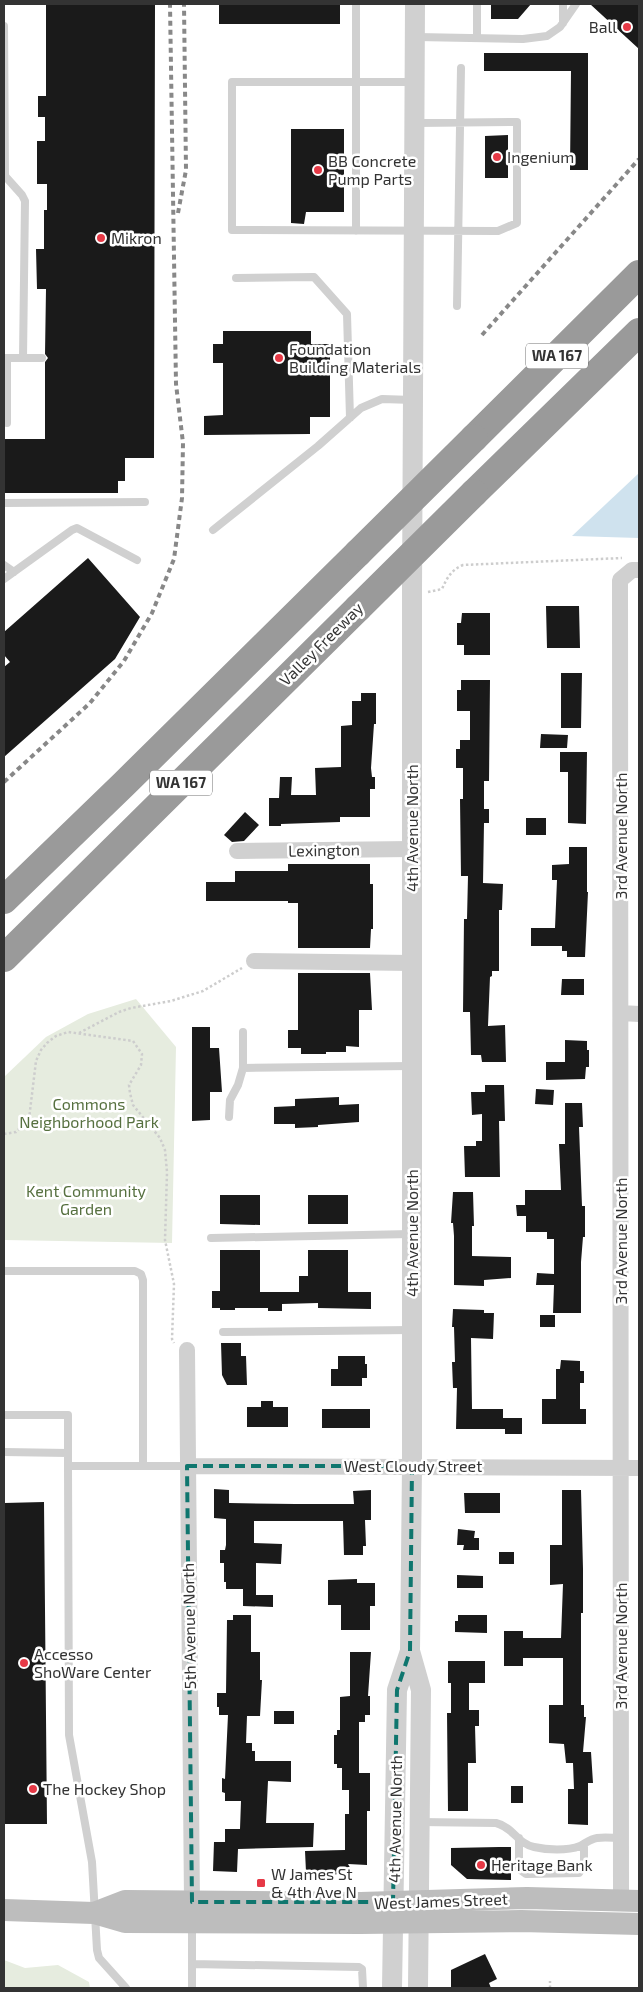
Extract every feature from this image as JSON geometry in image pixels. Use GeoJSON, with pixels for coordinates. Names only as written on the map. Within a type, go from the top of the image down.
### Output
{"type":"FeatureCollection","features":[{"type":"Feature","properties":{"kind":"highway","name":"WA 167"},"geometry":{"type":"LineString","coordinates":[[4,900],[139,770],[639,274]]}},
{"type":"Feature","properties":{"kind":"highway","name":"Valley Freeway"},"geometry":{"type":"LineString","coordinates":[[4,958],[639,332]]}},
{"type":"Feature","properties":{"kind":"main road","name":"West James Street"},"geometry":{"type":"LineString","coordinates":[[419,1912],[527,1898],[630,1901]]}},
{"type":"Feature","properties":{"kind":"main road","name":"West James Street"},"geometry":{"type":"LineString","coordinates":[[4,1910],[94,1913],[125,1922],[192,1912],[419,1912],[521,1921],[639,1924]]}},
{"type":"Feature","properties":{"kind":"street","name":"4th Avenue North"},"geometry":{"type":"LineString","coordinates":[[415,4],[410,1651],[421,1690],[418,1822],[418,1988]]}},
{"type":"Feature","properties":{"kind":"street","name":"3rd Avenue North"},"geometry":{"type":"LineString","coordinates":[[630,1901],[621,1838],[620,580],[632,570],[634,564]]}},
{"type":"Feature","properties":{"kind":"street","name":"Lexington"},"geometry":{"type":"LineString","coordinates":[[237,850],[412,849]]}},
{"type":"Feature","properties":{"kind":"street"},"geometry":{"type":"LineString","coordinates":[[254,961],[412,962]]}},
{"type":"Feature","properties":{"kind":"street"},"geometry":{"type":"LineString","coordinates":[[621,1013],[639,1014]]}},
{"type":"Feature","properties":{"kind":"street","name":"5th Avenue North"},"geometry":{"type":"LineString","coordinates":[[187,1350],[192,1912]]}},
{"type":"Feature","properties":{"kind":"street","name":"West Cloudy Street"},"geometry":{"type":"LineString","coordinates":[[187,1466],[639,1468]]}},
{"type":"Feature","properties":{"kind":"street","name":"4th Avenue North"},"geometry":{"type":"LineString","coordinates":[[392,1988],[397,1690],[410,1651]]}},
{"type":"Feature","properties":{"kind":"lane"},"geometry":{"type":"LineString","coordinates":[[356,4],[356,231]]}},
{"type":"Feature","properties":{"kind":"lane"},"geometry":{"type":"LineString","coordinates":[[477,4],[477,38]]}},
{"type":"Feature","properties":{"kind":"lane"},"geometry":{"type":"LineString","coordinates":[[563,4],[563,23]]}},
{"type":"Feature","properties":{"kind":"lane"},"geometry":{"type":"LineString","coordinates":[[414,37],[523,39],[547,36],[563,23],[576,4]]}},
{"type":"Feature","properties":{"kind":"lane"},"geometry":{"type":"LineString","coordinates":[[4,26],[4,177],[22,194],[25,201],[23,358]]}},
{"type":"Feature","properties":{"kind":"lane"},"geometry":{"type":"LineString","coordinates":[[457,306],[461,68]]}},
{"type":"Feature","properties":{"kind":"lane"},"geometry":{"type":"LineString","coordinates":[[414,82],[232,82],[232,230],[458,232],[498,231],[517,223],[517,122],[414,123]]}},
{"type":"Feature","properties":{"kind":"lane"},"geometry":{"type":"LineString","coordinates":[[236,278],[314,277],[347,314],[350,418]]}},
{"type":"Feature","properties":{"kind":"lane"},"geometry":{"type":"LineString","coordinates":[[7,423],[5,358],[42,358]]}},
{"type":"Feature","properties":{"kind":"lane"},"geometry":{"type":"LineString","coordinates":[[213,530],[361,408],[382,399],[414,400]]}},
{"type":"Feature","properties":{"kind":"lane"},"geometry":{"type":"LineString","coordinates":[[4,503],[145,502]]}},
{"type":"Feature","properties":{"kind":"lane"},"geometry":{"type":"LineString","coordinates":[[4,578],[77,528],[137,560]]}},
{"type":"Feature","properties":{"kind":"lane"},"geometry":{"type":"LineString","coordinates":[[4,565],[14,572]]}},
{"type":"Feature","properties":{"kind":"lane"},"geometry":{"type":"LineString","coordinates":[[229,1117],[230,1100],[238,1085],[243,1068],[243,1032]]}},
{"type":"Feature","properties":{"kind":"lane"},"geometry":{"type":"LineString","coordinates":[[243,1068],[412,1066]]}},
{"type":"Feature","properties":{"kind":"lane"},"geometry":{"type":"LineString","coordinates":[[211,1238],[412,1234]]}},
{"type":"Feature","properties":{"kind":"lane"},"geometry":{"type":"LineString","coordinates":[[4,1271],[135,1271],[141,1274],[143,1280],[143,1466]]}},
{"type":"Feature","properties":{"kind":"lane"},"geometry":{"type":"LineString","coordinates":[[223,1332],[412,1330]]}},
{"type":"Feature","properties":{"kind":"lane"},"geometry":{"type":"LineString","coordinates":[[4,1415],[68,1415],[69,1735],[92,1862],[94,1913],[99,1958],[126,1988]]}},
{"type":"Feature","properties":{"kind":"lane"},"geometry":{"type":"LineString","coordinates":[[4,1452],[68,1452]]}},
{"type":"Feature","properties":{"kind":"lane"},"geometry":{"type":"LineString","coordinates":[[68,1466],[187,1466]]}},
{"type":"Feature","properties":{"kind":"lane"},"geometry":{"type":"LineString","coordinates":[[418,1822],[496,1823],[504,1825],[532,1847],[548,1849],[571,1848],[600,1837],[621,1838]]}},
{"type":"Feature","properties":{"kind":"lane"},"geometry":{"type":"LineString","coordinates":[[519,1838],[519,1869],[526,1874],[578,1873],[584,1864],[584,1844]]}},
{"type":"Feature","properties":{"kind":"lane"},"geometry":{"type":"LineString","coordinates":[[192,1912],[192,1988]]}},
{"type":"Feature","properties":{"kind":"lane"},"geometry":{"type":"LineString","coordinates":[[192,1964],[359,1967],[362,1969],[363,1988]]}},
{"type":"Feature","properties":{"kind":"path"},"geometry":{"type":"LineString","coordinates":[[412,592],[442,589],[454,569],[463,566],[634,564]]}},
{"type":"Feature","properties":{"kind":"path"},"geometry":{"type":"LineString","coordinates":[[78,1034],[125,1010],[155,1005],[203,991],[254,961]]}},
{"type":"Feature","properties":{"kind":"path"},"geometry":{"type":"LineString","coordinates":[[4,1134],[16,1132],[29,1119],[36,1061],[41,1050],[56,1036],[68,1032],[133,1040],[142,1054],[140,1064],[129,1084],[132,1105],[160,1138],[165,1150],[167,1172],[165,1240],[174,1284],[172,1339],[175,1345],[187,1350]]}},
{"type":"Feature","properties":{"kind":"path"},"geometry":{"type":"LineString","coordinates":[[550,1981],[550,1988]]}},
{"type":"Feature","properties":{"kind":"highlighted area"},"geometry":{"type":"Polygon","coordinates":[[[187,1466],[412,1466],[410,1651],[397,1690],[393,1902],[192,1902],[187,1466]]]}},
{"type":"Feature","properties":{"kind":"green space","name":"Commons Neighborhood Park"},"geometry":{"type":"Polygon","coordinates":[[[136,999],[176,1047],[172,1243],[4,1240],[4,1077],[46,1037],[88,1014],[136,999]]]}},
{"type":"Feature","properties":{"kind":"green space"},"geometry":{"type":"Polygon","coordinates":[[[4,1960],[25,1968],[58,1965],[89,1982],[90,1988],[4,1988],[4,1960]]]}},
{"type":"Feature","properties":{"kind":"water"},"geometry":{"type":"Polygon","coordinates":[[[639,473],[639,538],[572,536],[639,473]]]}},
{"type":"Feature","properties":{"kind":"building","name":"Mikron"},"geometry":{"type":"Polygon","coordinates":[[[46,4],[155,4],[154,458],[125,458],[125,481],[118,481],[118,493],[4,493],[4,439],[45,439],[45,362],[48,358],[45,354],[46,289],[37,289],[36,249],[44,249],[44,210],[47,210],[47,184],[37,184],[37,141],[45,141],[45,117],[38,117],[38,96],[46,96],[46,4]]]}},
{"type":"Feature","properties":{"kind":"building"},"geometry":{"type":"Polygon","coordinates":[[[219,4],[340,4],[340,24],[219,24],[219,4]]]}},
{"type":"Feature","properties":{"kind":"building"},"geometry":{"type":"Polygon","coordinates":[[[491,4],[531,4],[518,19],[491,19],[491,4]]]}},
{"type":"Feature","properties":{"kind":"building","name":"Ball"},"geometry":{"type":"Polygon","coordinates":[[[590,4],[639,4],[639,49],[590,4]]]}},
{"type":"Feature","properties":{"kind":"building"},"geometry":{"type":"Polygon","coordinates":[[[484,53],[588,53],[588,170],[570,170],[571,71],[484,71],[484,53]]]}},
{"type":"Feature","properties":{"kind":"building","name":"BB Concrete Pump Parts"},"geometry":{"type":"Polygon","coordinates":[[[291,129],[344,129],[344,212],[306,212],[304,224],[291,223],[291,129]]]}},
{"type":"Feature","properties":{"kind":"building","name":"Ingenium"},"geometry":{"type":"Polygon","coordinates":[[[508,135],[508,178],[485,178],[485,136],[508,135]]]}},
{"type":"Feature","properties":{"kind":"building"},"geometry":{"type":"Polygon","coordinates":[[[223,331],[311,331],[311,344],[330,344],[330,417],[310,417],[310,434],[204,435],[204,416],[223,415],[223,363],[213,363],[213,344],[223,344],[223,331]]]}},
{"type":"Feature","properties":{"kind":"building"},"geometry":{"type":"Polygon","coordinates":[[[88,558],[140,617],[115,659],[4,757],[4,667],[10,662],[4,655],[4,632],[88,558]]]}},
{"type":"Feature","properties":{"kind":"building"},"geometry":{"type":"Polygon","coordinates":[[[546,606],[579,606],[580,648],[547,648],[546,606]]]}},
{"type":"Feature","properties":{"kind":"building"},"geometry":{"type":"Polygon","coordinates":[[[462,613],[490,613],[490,655],[464,655],[464,645],[457,645],[457,623],[461,623],[462,613]]]}},
{"type":"Feature","properties":{"kind":"building"},"geometry":{"type":"Polygon","coordinates":[[[561,673],[582,673],[581,728],[561,728],[561,673]]]}},
{"type":"Feature","properties":{"kind":"building"},"geometry":{"type":"Polygon","coordinates":[[[461,680],[490,680],[489,781],[484,781],[484,809],[489,809],[489,823],[484,823],[483,883],[503,884],[502,910],[499,910],[499,971],[492,971],[492,976],[490,977],[488,1026],[505,1025],[506,1062],[482,1062],[481,1055],[471,1055],[470,1012],[463,1012],[464,919],[467,919],[468,876],[461,876],[460,799],[463,799],[463,768],[456,768],[456,749],[460,749],[460,740],[470,740],[470,711],[457,711],[457,690],[461,690],[461,680]]]}},
{"type":"Feature","properties":{"kind":"building"},"geometry":{"type":"Polygon","coordinates":[[[361,693],[376,693],[376,724],[374,724],[371,768],[372,777],[375,777],[375,789],[370,789],[370,817],[340,817],[340,822],[269,826],[269,798],[279,798],[280,777],[292,777],[291,795],[316,795],[315,768],[341,767],[341,726],[352,725],[352,701],[361,701],[361,693]]]}},
{"type":"Feature","properties":{"kind":"building"},"geometry":{"type":"Polygon","coordinates":[[[541,734],[568,735],[567,748],[540,748],[541,734]]]}},
{"type":"Feature","properties":{"kind":"building"},"geometry":{"type":"Polygon","coordinates":[[[560,752],[587,752],[586,824],[568,823],[568,772],[560,772],[560,752]]]}},
{"type":"Feature","properties":{"kind":"building"},"geometry":{"type":"Polygon","coordinates":[[[245,812],[259,825],[244,841],[232,842],[224,835],[245,812]]]}},
{"type":"Feature","properties":{"kind":"building"},"geometry":{"type":"Polygon","coordinates":[[[526,818],[546,818],[546,835],[526,835],[526,818]]]}},
{"type":"Feature","properties":{"kind":"building"},"geometry":{"type":"Polygon","coordinates":[[[569,847],[587,847],[588,892],[585,957],[567,957],[567,951],[562,951],[562,946],[531,946],[531,928],[555,928],[557,880],[552,880],[552,865],[569,864],[569,847]]]}},
{"type":"Feature","properties":{"kind":"building"},"geometry":{"type":"Polygon","coordinates":[[[288,864],[370,864],[370,884],[373,884],[373,929],[371,929],[370,948],[298,948],[298,903],[288,903],[288,901],[206,901],[206,882],[235,882],[235,871],[288,871],[288,864]]]}},
{"type":"Feature","properties":{"kind":"building"},"geometry":{"type":"Polygon","coordinates":[[[298,973],[370,973],[372,1010],[359,1010],[359,1047],[346,1046],[346,1052],[326,1052],[326,1054],[301,1054],[301,1048],[288,1048],[288,1030],[298,1030],[298,973]]]}},
{"type":"Feature","properties":{"kind":"building"},"geometry":{"type":"Polygon","coordinates":[[[562,979],[584,979],[584,995],[561,995],[562,979]]]}},
{"type":"Feature","properties":{"kind":"building"},"geometry":{"type":"Polygon","coordinates":[[[192,1027],[210,1027],[210,1048],[219,1048],[222,1092],[210,1092],[210,1120],[192,1121],[192,1027]]]}},
{"type":"Feature","properties":{"kind":"building"},"geometry":{"type":"Polygon","coordinates":[[[565,1040],[587,1041],[589,1067],[586,1067],[585,1079],[546,1080],[546,1062],[565,1062],[565,1040]]]}},
{"type":"Feature","properties":{"kind":"building"},"geometry":{"type":"Polygon","coordinates":[[[485,1085],[504,1085],[505,1121],[499,1121],[500,1177],[465,1177],[464,1146],[476,1146],[476,1141],[482,1141],[482,1114],[472,1115],[471,1092],[485,1092],[485,1085]]]}},
{"type":"Feature","properties":{"kind":"building"},"geometry":{"type":"Polygon","coordinates":[[[536,1089],[554,1090],[553,1105],[535,1104],[536,1089]]]}},
{"type":"Feature","properties":{"kind":"building"},"geometry":{"type":"Polygon","coordinates":[[[339,1097],[339,1105],[359,1104],[359,1122],[295,1128],[295,1124],[274,1124],[274,1107],[295,1106],[295,1099],[339,1097]]]}},
{"type":"Feature","properties":{"kind":"building"},"geometry":{"type":"Polygon","coordinates":[[[565,1103],[582,1103],[583,1127],[579,1127],[582,1206],[585,1206],[585,1237],[583,1237],[581,1262],[581,1313],[553,1313],[554,1285],[536,1285],[537,1273],[554,1274],[554,1239],[547,1239],[547,1232],[526,1232],[526,1216],[517,1216],[516,1205],[525,1205],[525,1190],[561,1190],[559,1144],[565,1144],[565,1103]]]}},
{"type":"Feature","properties":{"kind":"building"},"geometry":{"type":"Polygon","coordinates":[[[453,1192],[473,1192],[474,1226],[472,1226],[472,1256],[511,1257],[511,1278],[484,1280],[484,1286],[454,1285],[454,1236],[453,1223],[451,1223],[453,1192]]]}},
{"type":"Feature","properties":{"kind":"building"},"geometry":{"type":"Polygon","coordinates":[[[220,1195],[260,1195],[260,1225],[220,1224],[220,1195]]]}},
{"type":"Feature","properties":{"kind":"building"},"geometry":{"type":"Polygon","coordinates":[[[308,1195],[348,1195],[348,1224],[308,1224],[308,1195]]]}},
{"type":"Feature","properties":{"kind":"building"},"geometry":{"type":"Polygon","coordinates":[[[220,1250],[260,1250],[260,1292],[299,1292],[299,1276],[308,1276],[308,1250],[348,1250],[348,1292],[371,1292],[371,1309],[318,1308],[318,1303],[282,1304],[282,1311],[268,1311],[268,1308],[220,1310],[220,1308],[212,1308],[212,1291],[220,1291],[220,1250]]]}},
{"type":"Feature","properties":{"kind":"building"},"geometry":{"type":"Polygon","coordinates":[[[453,1309],[484,1310],[484,1313],[494,1313],[493,1339],[471,1338],[472,1409],[503,1409],[503,1418],[522,1418],[522,1434],[505,1434],[505,1429],[456,1429],[457,1388],[453,1388],[452,1362],[455,1362],[454,1327],[452,1327],[453,1309]]]}},
{"type":"Feature","properties":{"kind":"building"},"geometry":{"type":"Polygon","coordinates":[[[540,1315],[555,1315],[555,1327],[540,1327],[540,1315]]]}},
{"type":"Feature","properties":{"kind":"building"},"geometry":{"type":"Polygon","coordinates":[[[221,1343],[241,1343],[241,1356],[246,1356],[247,1385],[227,1385],[222,1375],[221,1343]]]}},
{"type":"Feature","properties":{"kind":"building"},"geometry":{"type":"Polygon","coordinates":[[[338,1356],[365,1356],[367,1378],[362,1378],[362,1386],[331,1386],[331,1369],[338,1369],[338,1356]]]}},
{"type":"Feature","properties":{"kind":"building"},"geometry":{"type":"Polygon","coordinates":[[[561,1360],[580,1361],[580,1371],[584,1371],[584,1383],[580,1383],[580,1409],[586,1409],[586,1424],[542,1424],[542,1399],[556,1399],[556,1369],[560,1369],[561,1360]]]}},
{"type":"Feature","properties":{"kind":"building"},"geometry":{"type":"Polygon","coordinates":[[[261,1401],[273,1401],[273,1407],[288,1407],[288,1427],[247,1427],[247,1407],[261,1407],[261,1401]]]}},
{"type":"Feature","properties":{"kind":"building"},"geometry":{"type":"Polygon","coordinates":[[[322,1409],[370,1409],[370,1428],[322,1428],[322,1409]]]}},
{"type":"Feature","properties":{"kind":"building"},"geometry":{"type":"Polygon","coordinates":[[[214,1489],[229,1490],[229,1503],[295,1504],[354,1504],[353,1491],[371,1490],[371,1520],[365,1520],[366,1546],[363,1546],[363,1555],[344,1555],[343,1521],[254,1521],[254,1543],[282,1544],[281,1564],[256,1563],[256,1595],[273,1595],[273,1607],[243,1606],[243,1589],[226,1589],[226,1582],[224,1582],[224,1563],[220,1563],[220,1550],[225,1550],[226,1545],[226,1519],[214,1518],[214,1489]]]}},
{"type":"Feature","properties":{"kind":"building"},"geometry":{"type":"Polygon","coordinates":[[[562,1490],[581,1490],[583,1613],[581,1613],[581,1705],[584,1705],[584,1717],[586,1717],[583,1752],[591,1752],[593,1783],[588,1783],[588,1825],[568,1824],[568,1789],[574,1789],[573,1763],[566,1763],[564,1744],[549,1743],[549,1705],[563,1705],[563,1658],[523,1658],[523,1666],[504,1666],[504,1631],[523,1631],[523,1638],[561,1638],[563,1584],[550,1585],[550,1545],[562,1545],[562,1490]]]}},
{"type":"Feature","properties":{"kind":"building"},"geometry":{"type":"Polygon","coordinates":[[[464,1493],[500,1493],[500,1513],[465,1513],[464,1493]]]}},
{"type":"Feature","properties":{"kind":"building","name":"Accesso ShoWare Center"},"geometry":{"type":"Polygon","coordinates":[[[44,1502],[47,1824],[4,1824],[4,1503],[44,1502]]]}},
{"type":"Feature","properties":{"kind":"building"},"geometry":{"type":"Polygon","coordinates":[[[458,1529],[475,1531],[474,1538],[479,1538],[479,1550],[463,1550],[464,1545],[457,1545],[458,1529]]]}},
{"type":"Feature","properties":{"kind":"building"},"geometry":{"type":"Polygon","coordinates":[[[499,1552],[514,1552],[514,1564],[499,1564],[499,1552]]]}},
{"type":"Feature","properties":{"kind":"building"},"geometry":{"type":"Polygon","coordinates":[[[457,1575],[483,1576],[483,1588],[457,1588],[457,1575]]]}},
{"type":"Feature","properties":{"kind":"building"},"geometry":{"type":"Polygon","coordinates":[[[357,1579],[357,1583],[375,1583],[375,1606],[370,1606],[370,1630],[341,1630],[341,1605],[328,1605],[328,1580],[357,1579]]]}},
{"type":"Feature","properties":{"kind":"building"},"geometry":{"type":"Polygon","coordinates":[[[233,1615],[251,1615],[251,1652],[260,1652],[260,1680],[262,1680],[260,1716],[247,1716],[246,1743],[252,1743],[252,1751],[255,1751],[255,1761],[291,1761],[291,1782],[268,1781],[266,1823],[314,1823],[313,1847],[238,1849],[237,1872],[213,1871],[214,1842],[225,1842],[225,1829],[240,1829],[241,1801],[225,1801],[225,1793],[222,1792],[222,1778],[225,1779],[228,1715],[219,1715],[219,1707],[217,1707],[217,1693],[226,1693],[227,1620],[233,1620],[233,1615]]]}},
{"type":"Feature","properties":{"kind":"building"},"geometry":{"type":"Polygon","coordinates":[[[458,1615],[487,1615],[487,1633],[455,1632],[455,1621],[458,1621],[458,1615]]]}},
{"type":"Feature","properties":{"kind":"building"},"geometry":{"type":"Polygon","coordinates":[[[350,1652],[371,1652],[368,1696],[370,1696],[370,1715],[365,1715],[365,1722],[359,1722],[359,1773],[370,1773],[370,1811],[367,1811],[367,1865],[348,1864],[353,1873],[326,1875],[326,1872],[306,1872],[305,1851],[345,1850],[345,1814],[349,1814],[349,1790],[342,1790],[342,1768],[337,1768],[337,1764],[334,1764],[334,1735],[337,1735],[337,1730],[340,1730],[340,1697],[350,1696],[350,1652]]]}},
{"type":"Feature","properties":{"kind":"building"},"geometry":{"type":"Polygon","coordinates":[[[448,1661],[485,1661],[485,1683],[469,1683],[469,1710],[479,1710],[479,1726],[475,1726],[476,1763],[468,1763],[468,1811],[448,1811],[447,1713],[451,1713],[451,1683],[448,1683],[448,1661]]]}},
{"type":"Feature","properties":{"kind":"building"},"geometry":{"type":"Polygon","coordinates":[[[274,1711],[294,1711],[294,1724],[274,1724],[274,1711]]]}},
{"type":"Feature","properties":{"kind":"building"},"geometry":{"type":"Polygon","coordinates":[[[511,1786],[523,1786],[523,1803],[511,1803],[511,1786]]]}},
{"type":"Feature","properties":{"kind":"building","name":"Heritage Bank"},"geometry":{"type":"Polygon","coordinates":[[[511,1847],[511,1880],[467,1879],[451,1865],[451,1848],[511,1847]]]}},
{"type":"Feature","properties":{"kind":"building"},"geometry":{"type":"Polygon","coordinates":[[[485,1954],[497,1979],[489,1983],[491,1988],[451,1988],[451,1970],[485,1954]]]}},
{"type":"Feature","properties":{"kind":"railway"},"geometry":{"type":"LineString","coordinates":[[4,782],[90,703],[124,661],[152,613],[174,559],[182,498],[183,443],[176,384],[170,4]]}},
{"type":"Feature","properties":{"kind":"railway"},"geometry":{"type":"LineString","coordinates":[[178,213],[186,170],[184,4]]}},
{"type":"Feature","properties":{"kind":"railway"},"geometry":{"type":"LineString","coordinates":[[482,335],[639,159]]}},
{"type":"Feature","properties":{"kind":"place","name":"Ball"},"geometry":{"type":"Point","coordinates":[627,27]}},
{"type":"Feature","properties":{"kind":"place","name":"Ingenium"},"geometry":{"type":"Point","coordinates":[497,157]}},
{"type":"Feature","properties":{"kind":"place","name":"BB Concrete Pump Parts"},"geometry":{"type":"Point","coordinates":[318,170]}},
{"type":"Feature","properties":{"kind":"place","name":"Mikron"},"geometry":{"type":"Point","coordinates":[101,238]}},
{"type":"Feature","properties":{"kind":"place","name":"Foundation Building Materials"},"geometry":{"type":"Point","coordinates":[279,358]}},
{"type":"Feature","properties":{"kind":"place","name":"Accesso ShoWare Center"},"geometry":{"type":"Point","coordinates":[24,1663]}},
{"type":"Feature","properties":{"kind":"place","name":"The Hockey Shop"},"geometry":{"type":"Point","coordinates":[33,1789]}},
{"type":"Feature","properties":{"kind":"place","name":"Heritage Bank"},"geometry":{"type":"Point","coordinates":[481,1865]}},
{"type":"Feature","properties":{"kind":"place","name":"W James St & 4th Ave N"},"geometry":{"type":"Point","coordinates":[261,1883]}},
{"type":"Feature","properties":{"kind":"park label","name":"Kent Community Garden"},"geometry":{"type":"Point","coordinates":[86,1200]}}]}
